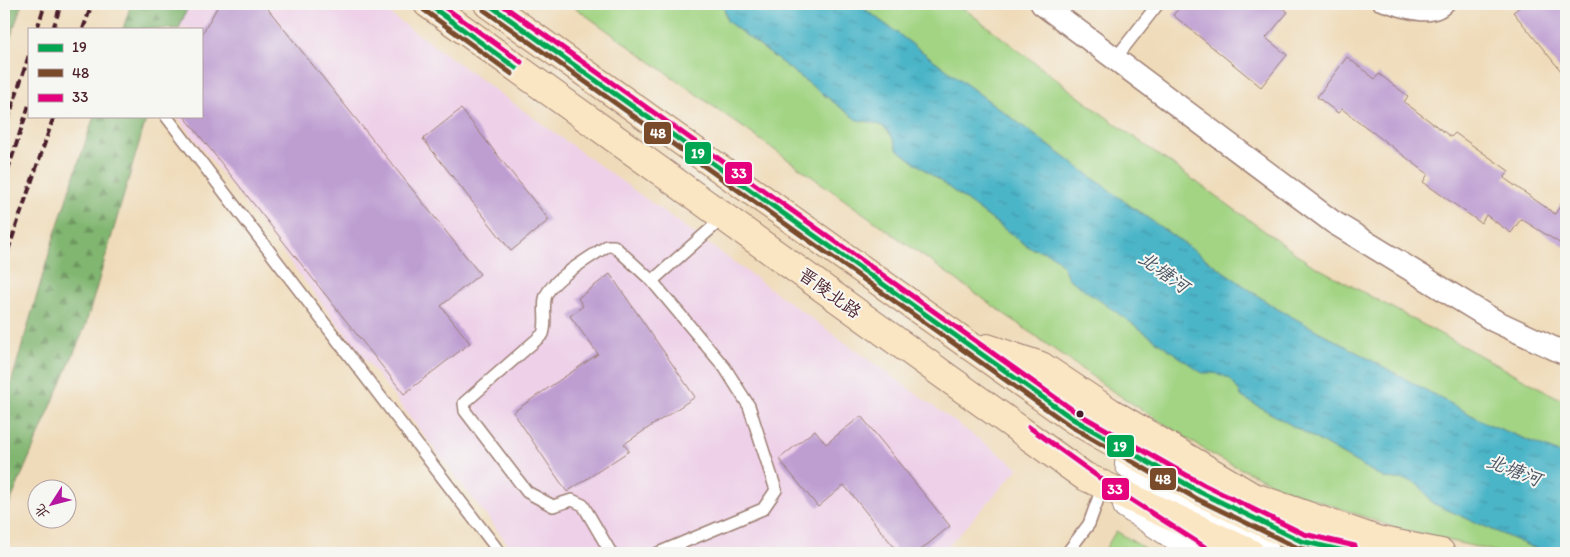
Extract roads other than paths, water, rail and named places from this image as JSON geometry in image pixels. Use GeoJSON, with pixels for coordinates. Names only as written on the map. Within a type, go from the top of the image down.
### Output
{"type":"FeatureCollection","features":[{"type":"Feature","properties":{"kind":"main road","name":"晋陵北路"},"geometry":{"type":"LineString","coordinates":[[428,4],[1093,482],[1250,553]]}},
{"type":"Feature","properties":{"kind":"main road"},"geometry":{"type":"LineString","coordinates":[[488,4],[1073,419],[1200,492],[1302,541],[1353,553]]}},
{"type":"Feature","properties":{"kind":"main road"},"geometry":{"type":"LineString","coordinates":[[961,340],[1041,366],[1110,412],[1251,496],[1377,540],[1442,553]]}},
{"type":"Feature","properties":{"kind":"street"},"geometry":{"type":"LineString","coordinates":[[1042,4],[1333,222],[1495,321],[1566,354]]}},
{"type":"Feature","properties":{"kind":"street"},"geometry":{"type":"LineString","coordinates":[[1073,419],[1138,470],[1266,553]]}},
{"type":"Feature","properties":{"kind":"street"},"geometry":{"type":"LineString","coordinates":[[1093,482],[1201,553]]}},
{"type":"Feature","properties":{"kind":"lane"},"geometry":{"type":"LineString","coordinates":[[1115,59],[1158,4]]}},
{"type":"Feature","properties":{"kind":"lane"},"geometry":{"type":"LineString","coordinates":[[1379,4],[1422,16],[1444,10],[1448,4]]}},
{"type":"Feature","properties":{"kind":"lane"},"geometry":{"type":"LineString","coordinates":[[168,118],[500,553]]}},
{"type":"Feature","properties":{"kind":"lane"},"geometry":{"type":"LineString","coordinates":[[652,280],[724,217]]}},
{"type":"Feature","properties":{"kind":"lane"},"geometry":{"type":"LineString","coordinates":[[611,553],[583,505],[572,500],[553,506],[527,492],[465,411],[464,403],[543,334],[546,326],[545,298],[551,286],[606,246],[614,246],[652,280],[726,368],[749,406],[776,490],[763,509],[658,553]]}},
{"type":"Feature","properties":{"kind":"lane"},"geometry":{"type":"LineString","coordinates":[[1067,553],[1089,524],[1093,482]]}},
{"type":"Feature","properties":{"kind":"water","name":"北塘河"},"geometry":{"type":"Polygon","coordinates":[[[720,4],[858,4],[1132,207],[1274,307],[1486,423],[1566,456],[1566,553],[1545,553],[1432,503],[1422,489],[1413,482],[1384,478],[1242,397],[1235,385],[1222,375],[1202,373],[1068,278],[1062,265],[1050,254],[1030,248],[897,149],[891,135],[883,127],[872,122],[857,120],[727,21],[724,8],[720,4]]]}},
{"type":"Feature","properties":{"kind":"railway"},"geometry":{"type":"LineString","coordinates":[[37,28],[45,4]]}},
{"type":"Feature","properties":{"kind":"railway"},"geometry":{"type":"LineString","coordinates":[[53,28],[61,4]]}},
{"type":"Feature","properties":{"kind":"railway"},"geometry":{"type":"LineString","coordinates":[[83,28],[92,4]]}},
{"type":"Feature","properties":{"kind":"railway"},"geometry":{"type":"LineString","coordinates":[[4,132],[28,58]]}},
{"type":"Feature","properties":{"kind":"railway"},"geometry":{"type":"LineString","coordinates":[[4,182],[28,108]]}},
{"type":"Feature","properties":{"kind":"railway"},"geometry":{"type":"LineString","coordinates":[[4,262],[53,118]]}}]}
